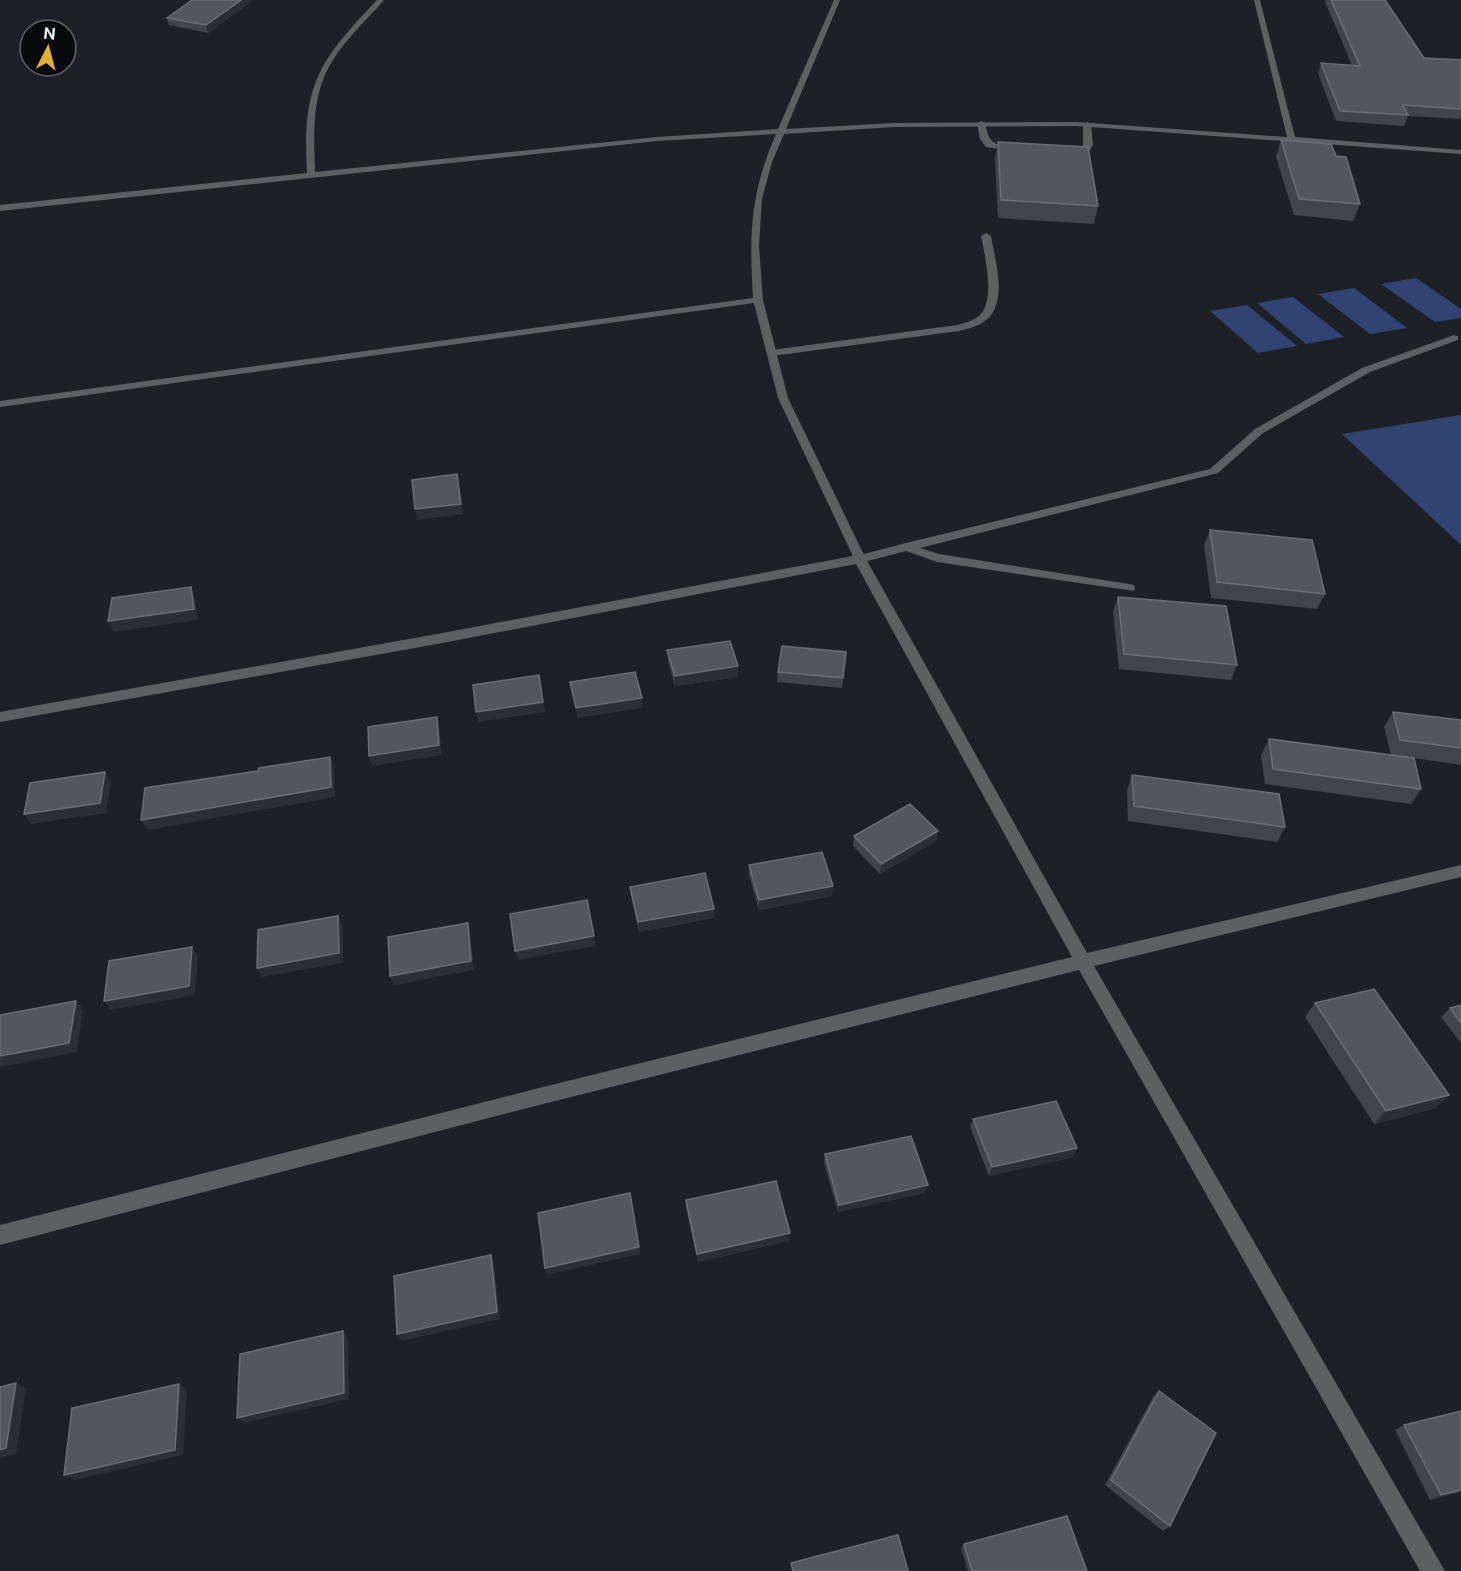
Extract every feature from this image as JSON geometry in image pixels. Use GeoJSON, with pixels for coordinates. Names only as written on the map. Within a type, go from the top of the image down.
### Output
{"type":"FeatureCollection","features":[{"type":"Feature","properties":{"kind":"street"},"geometry":{"type":"LineString","coordinates":[[311,173],[309,126],[317,80],[328,58],[381,0]]}},
{"type":"Feature","properties":{"kind":"street"},"geometry":{"type":"LineString","coordinates":[[837,0],[768,162],[758,199],[754,246],[758,300],[783,398],[860,559],[1082,960],[1433,1571]]}},
{"type":"Feature","properties":{"kind":"street"},"geometry":{"type":"LineString","coordinates":[[1257,0],[1291,139]]}},
{"type":"Feature","properties":{"kind":"street"},"geometry":{"type":"LineString","coordinates":[[0,208],[311,173],[645,140],[981,123],[1087,124],[1461,152]]}},
{"type":"Feature","properties":{"kind":"street"},"geometry":{"type":"LineString","coordinates":[[981,123],[984,139],[989,146],[1021,150]]}},
{"type":"Feature","properties":{"kind":"street"},"geometry":{"type":"LineString","coordinates":[[1062,152],[1086,150],[1089,145],[1087,124]]}},
{"type":"Feature","properties":{"kind":"street"},"geometry":{"type":"LineString","coordinates":[[772,353],[959,328],[982,319],[989,310],[994,293],[986,236]]}},
{"type":"Feature","properties":{"kind":"street"},"geometry":{"type":"LineString","coordinates":[[0,404],[758,300]]}},
{"type":"Feature","properties":{"kind":"street"},"geometry":{"type":"LineString","coordinates":[[0,717],[437,639],[860,559],[1214,471],[1259,431],[1366,370],[1454,338]]}},
{"type":"Feature","properties":{"kind":"street"},"geometry":{"type":"LineString","coordinates":[[906,548],[937,558],[1129,588]]}},
{"type":"Feature","properties":{"kind":"street"},"geometry":{"type":"LineString","coordinates":[[0,1235],[433,1122],[1082,960],[1461,871]]}},
{"type":"Feature","properties":{"kind":"shaded area"},"geometry":{"type":"Polygon","coordinates":[[[1416,278],[1461,309],[1461,318],[1435,322],[1381,284],[1416,278]]]}},
{"type":"Feature","properties":{"kind":"shaded area"},"geometry":{"type":"Polygon","coordinates":[[[1354,288],[1407,328],[1370,334],[1318,294],[1354,288]]]}},
{"type":"Feature","properties":{"kind":"shaded area"},"geometry":{"type":"Polygon","coordinates":[[[1293,297],[1344,337],[1306,344],[1257,303],[1293,297]]]}},
{"type":"Feature","properties":{"kind":"shaded area"},"geometry":{"type":"Polygon","coordinates":[[[1247,305],[1297,346],[1258,353],[1210,311],[1247,305]]]}},
{"type":"Feature","properties":{"kind":"shaded area"},"geometry":{"type":"Polygon","coordinates":[[[1461,415],[1461,545],[1342,434],[1461,415]]]}},
{"type":"Feature","properties":{"kind":"building"},"geometry":{"type":"Polygon","coordinates":[[[192,0],[241,0],[206,25],[167,18],[192,0]]]}},
{"type":"Feature","properties":{"kind":"building"},"geometry":{"type":"Polygon","coordinates":[[[1331,0],[1385,0],[1424,58],[1461,60],[1461,109],[1403,105],[1408,115],[1340,111],[1321,63],[1360,66],[1331,0]]]}},
{"type":"Feature","properties":{"kind":"building"},"geometry":{"type":"Polygon","coordinates":[[[1281,140],[1331,144],[1336,156],[1346,157],[1360,204],[1299,199],[1281,140]]]}},
{"type":"Feature","properties":{"kind":"building"},"geometry":{"type":"Polygon","coordinates":[[[998,142],[1088,147],[1098,206],[1001,200],[998,142]]]}},
{"type":"Feature","properties":{"kind":"building"},"geometry":{"type":"Polygon","coordinates":[[[457,474],[461,504],[415,509],[412,480],[457,474]]]}},
{"type":"Feature","properties":{"kind":"building"},"geometry":{"type":"Polygon","coordinates":[[[1210,530],[1312,540],[1325,594],[1217,582],[1210,530]]]}},
{"type":"Feature","properties":{"kind":"building"},"geometry":{"type":"Polygon","coordinates":[[[191,587],[194,609],[108,621],[112,598],[191,587]]]}},
{"type":"Feature","properties":{"kind":"building"},"geometry":{"type":"Polygon","coordinates":[[[1118,597],[1226,606],[1237,665],[1124,654],[1118,597]]]}},
{"type":"Feature","properties":{"kind":"building"},"geometry":{"type":"Polygon","coordinates":[[[730,641],[738,666],[675,676],[667,650],[730,641]]]}},
{"type":"Feature","properties":{"kind":"building"},"geometry":{"type":"Polygon","coordinates":[[[782,646],[846,652],[843,678],[778,672],[782,646]]]}},
{"type":"Feature","properties":{"kind":"building"},"geometry":{"type":"Polygon","coordinates":[[[635,672],[642,698],[576,708],[570,682],[635,672]]]}},
{"type":"Feature","properties":{"kind":"building"},"geometry":{"type":"Polygon","coordinates":[[[539,675],[543,702],[476,712],[473,685],[539,675]]]}},
{"type":"Feature","properties":{"kind":"building"},"geometry":{"type":"Polygon","coordinates":[[[1393,712],[1461,720],[1461,748],[1400,740],[1393,712]]]}},
{"type":"Feature","properties":{"kind":"building"},"geometry":{"type":"Polygon","coordinates":[[[437,717],[439,745],[369,756],[368,727],[437,717]]]}},
{"type":"Feature","properties":{"kind":"building"},"geometry":{"type":"Polygon","coordinates":[[[1269,739],[1414,758],[1421,789],[1273,769],[1269,739]]]}},
{"type":"Feature","properties":{"kind":"building"},"geometry":{"type":"Polygon","coordinates":[[[330,757],[331,787],[141,820],[145,788],[258,771],[259,768],[330,757]]]}},
{"type":"Feature","properties":{"kind":"building"},"geometry":{"type":"Polygon","coordinates":[[[105,772],[100,803],[24,814],[30,783],[105,772]]]}},
{"type":"Feature","properties":{"kind":"building"},"geometry":{"type":"Polygon","coordinates":[[[1132,775],[1279,794],[1285,827],[1134,806],[1132,775]]]}},
{"type":"Feature","properties":{"kind":"building"},"geometry":{"type":"Polygon","coordinates":[[[910,804],[938,831],[881,864],[854,836],[910,804]]]}},
{"type":"Feature","properties":{"kind":"building"},"geometry":{"type":"Polygon","coordinates":[[[822,852],[833,886],[759,900],[749,865],[822,852]]]}},
{"type":"Feature","properties":{"kind":"building"},"geometry":{"type":"Polygon","coordinates":[[[705,873],[714,909],[638,922],[630,887],[705,873]]]}},
{"type":"Feature","properties":{"kind":"building"},"geometry":{"type":"Polygon","coordinates":[[[587,900],[594,936],[515,951],[510,914],[587,900]]]}},
{"type":"Feature","properties":{"kind":"building"},"geometry":{"type":"Polygon","coordinates":[[[338,916],[339,953],[257,968],[258,930],[338,916]]]}},
{"type":"Feature","properties":{"kind":"building"},"geometry":{"type":"Polygon","coordinates":[[[468,923],[471,961],[390,976],[388,937],[468,923]]]}},
{"type":"Feature","properties":{"kind":"building"},"geometry":{"type":"Polygon","coordinates":[[[192,947],[189,986],[104,1001],[109,961],[192,947]]]}},
{"type":"Feature","properties":{"kind":"building"},"geometry":{"type":"Polygon","coordinates":[[[1374,989],[1449,1095],[1386,1111],[1315,1003],[1374,989]]]}},
{"type":"Feature","properties":{"kind":"building"},"geometry":{"type":"Polygon","coordinates":[[[76,1001],[69,1043],[0,1056],[0,1015],[76,1001]]]}},
{"type":"Feature","properties":{"kind":"building"},"geometry":{"type":"Polygon","coordinates":[[[1461,1005],[1461,1023],[1450,1008],[1461,1005]]]}},
{"type":"Feature","properties":{"kind":"building"},"geometry":{"type":"Polygon","coordinates":[[[1056,1101],[1077,1148],[992,1167],[973,1119],[1056,1101]]]}},
{"type":"Feature","properties":{"kind":"building"},"geometry":{"type":"Polygon","coordinates":[[[911,1136],[928,1185],[839,1205],[825,1154],[911,1136]]]}},
{"type":"Feature","properties":{"kind":"building"},"geometry":{"type":"Polygon","coordinates":[[[776,1181],[790,1233],[697,1254],[686,1200],[776,1181]]]}},
{"type":"Feature","properties":{"kind":"building"},"geometry":{"type":"Polygon","coordinates":[[[630,1193],[639,1247],[545,1268],[538,1213],[630,1193]]]}},
{"type":"Feature","properties":{"kind":"building"},"geometry":{"type":"Polygon","coordinates":[[[491,1255],[497,1312],[397,1334],[394,1276],[491,1255]]]}},
{"type":"Feature","properties":{"kind":"building"},"geometry":{"type":"Polygon","coordinates":[[[343,1331],[344,1393],[237,1418],[240,1354],[343,1331]]]}},
{"type":"Feature","properties":{"kind":"building"},"geometry":{"type":"Polygon","coordinates":[[[16,1383],[6,1448],[0,1450],[0,1387],[16,1383]]]}},
{"type":"Feature","properties":{"kind":"building"},"geometry":{"type":"Polygon","coordinates":[[[179,1384],[175,1450],[64,1475],[72,1408],[179,1384]]]}},
{"type":"Feature","properties":{"kind":"building"},"geometry":{"type":"Polygon","coordinates":[[[1159,1391],[1216,1433],[1170,1526],[1111,1480],[1159,1391]]]}},
{"type":"Feature","properties":{"kind":"building"},"geometry":{"type":"Polygon","coordinates":[[[1461,1411],[1461,1490],[1441,1495],[1404,1425],[1461,1411]]]}},
{"type":"Feature","properties":{"kind":"building"},"geometry":{"type":"Polygon","coordinates":[[[1067,1516],[1087,1571],[972,1571],[964,1544],[1067,1516]]]}},
{"type":"Feature","properties":{"kind":"building"},"geometry":{"type":"Polygon","coordinates":[[[898,1535],[908,1571],[793,1571],[791,1563],[898,1535]]]}}]}
